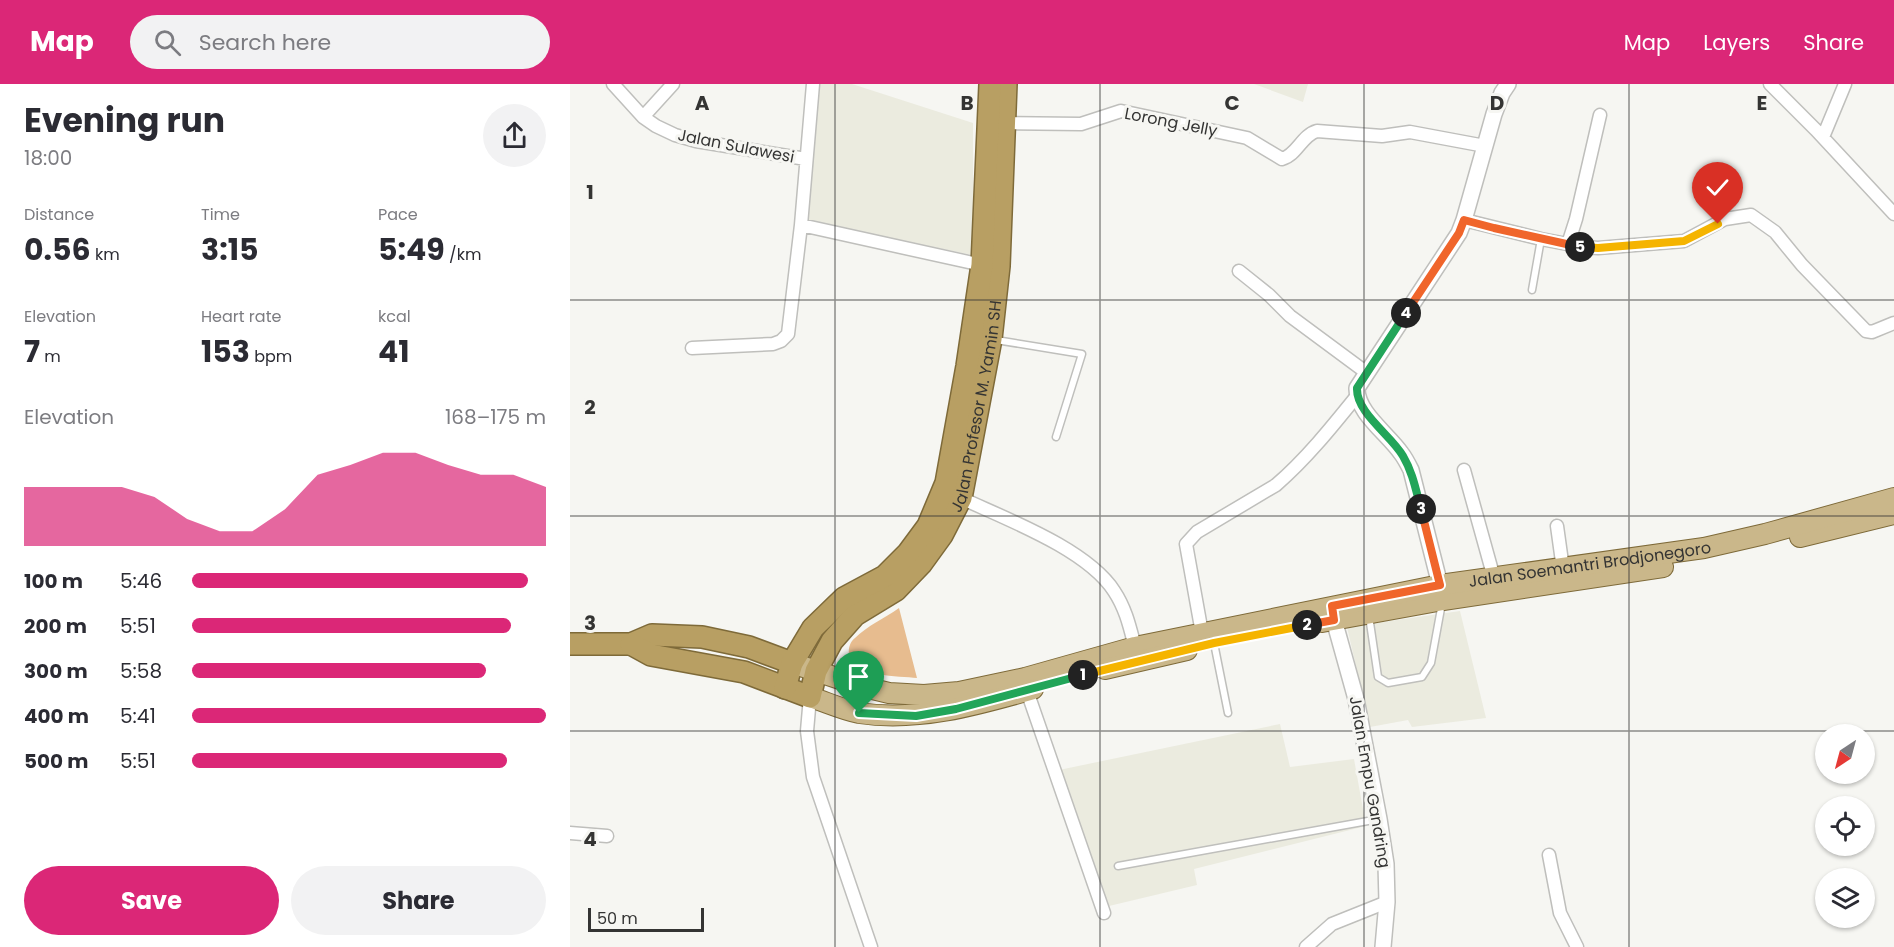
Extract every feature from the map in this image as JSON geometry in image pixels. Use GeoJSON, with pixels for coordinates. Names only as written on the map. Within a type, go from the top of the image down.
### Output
{"type":"FeatureCollection","features":[{"type":"Feature","properties":{"kind":"highway","name":"Jalan Profesor M. Yamin SH"},"geometry":{"type":"LineString","coordinates":[[785,688],[792,663],[813,628],[844,598],[885,576],[908,553],[928,526],[946,483],[982,265],[990,84]]}},
{"type":"Feature","properties":{"kind":"highway","name":"Jalan Profesor M. Yamin SH"},"geometry":{"type":"LineString","coordinates":[[810,697],[816,671],[832,641],[855,615],[896,590],[921,564],[942,535],[961,498],[991,339],[999,267],[1006,84]]}},
{"type":"Feature","properties":{"kind":"highway"},"geometry":{"type":"LineString","coordinates":[[570,644],[631,644],[652,635],[702,637],[749,647],[792,663]]}},
{"type":"Feature","properties":{"kind":"highway"},"geometry":{"type":"LineString","coordinates":[[631,644],[651,655],[744,672],[810,697]]}},
{"type":"Feature","properties":{"kind":"main road","name":"Jalan Soemantri Brodjonegoro"},"geometry":{"type":"LineString","coordinates":[[1333,613],[1368,614],[1494,578],[1704,548],[1765,534],[1894,498]]}},
{"type":"Feature","properties":{"kind":"main road"},"geometry":{"type":"LineString","coordinates":[[1441,592],[1626,574],[1705,559],[1894,514]]}},
{"type":"Feature","properties":{"kind":"main road","name":"Jalan Soemantri Brodjonegoro"},"geometry":{"type":"LineString","coordinates":[[792,663],[889,693],[924,695],[959,692],[1026,678],[1135,647],[1208,638],[1441,592]]}},
{"type":"Feature","properties":{"kind":"main road","name":"Jalan Soemantri Brodjonegoro"},"geometry":{"type":"LineString","coordinates":[[810,697],[859,713],[916,716],[956,709],[1027,691],[1208,638]]}},
{"type":"Feature","properties":{"kind":"street","name":"Jalan Sulawesi"},"geometry":{"type":"LineString","coordinates":[[614,84],[643,117],[675,135],[696,141],[806,159],[788,334],[781,341],[773,344],[692,348]]}},
{"type":"Feature","properties":{"kind":"street"},"geometry":{"type":"LineString","coordinates":[[643,117],[673,84]]}},
{"type":"Feature","properties":{"kind":"street"},"geometry":{"type":"LineString","coordinates":[[806,159],[813,84]]}},
{"type":"Feature","properties":{"kind":"street"},"geometry":{"type":"LineString","coordinates":[[1208,638],[1186,544],[1197,532],[1276,485],[1330,430],[1356,397],[1357,388],[1459,233],[1494,114],[1508,84]]}},
{"type":"Feature","properties":{"kind":"street"},"geometry":{"type":"LineString","coordinates":[[1770,84],[1894,214]]}},
{"type":"Feature","properties":{"kind":"street"},"geometry":{"type":"LineString","coordinates":[[1822,136],[1845,84]]}},
{"type":"Feature","properties":{"kind":"street","name":"Lorong Jelly"},"geometry":{"type":"LineString","coordinates":[[1004,123],[1081,124],[1121,111],[1247,138],[1266,147],[1282,159],[1286,158],[1309,135],[1317,131],[1382,136],[1410,132],[1485,146]]}},
{"type":"Feature","properties":{"kind":"street"},"geometry":{"type":"LineString","coordinates":[[1568,244],[1600,115]]}},
{"type":"Feature","properties":{"kind":"street"},"geometry":{"type":"LineString","coordinates":[[1464,220],[1583,248],[1598,248],[1684,241],[1725,219],[1750,215],[1775,232],[1802,265],[1866,331],[1872,332],[1894,323]]}},
{"type":"Feature","properties":{"kind":"street"},"geometry":{"type":"LineString","coordinates":[[801,225],[982,265]]}},
{"type":"Feature","properties":{"kind":"street"},"geometry":{"type":"LineString","coordinates":[[1239,271],[1269,295],[1290,316],[1367,373]]}},
{"type":"Feature","properties":{"kind":"street"},"geometry":{"type":"LineString","coordinates":[[1356,397],[1364,410],[1401,453],[1411,470],[1441,592]]}},
{"type":"Feature","properties":{"kind":"street"},"geometry":{"type":"LineString","coordinates":[[1464,470],[1494,578]]}},
{"type":"Feature","properties":{"kind":"street"},"geometry":{"type":"LineString","coordinates":[[961,498],[1064,549],[1102,576],[1125,610],[1135,647]]}},
{"type":"Feature","properties":{"kind":"street"},"geometry":{"type":"LineString","coordinates":[[1557,526],[1563,568]]}},
{"type":"Feature","properties":{"kind":"street","name":"Jalan Empu Gandring"},"geometry":{"type":"LineString","coordinates":[[1333,613],[1356,699],[1386,864],[1387,902],[1383,947]]}},
{"type":"Feature","properties":{"kind":"street"},"geometry":{"type":"LineString","coordinates":[[1027,691],[1104,913]]}},
{"type":"Feature","properties":{"kind":"street"},"geometry":{"type":"LineString","coordinates":[[810,697],[807,731],[813,777],[871,947]]}},
{"type":"Feature","properties":{"kind":"street"},"geometry":{"type":"LineString","coordinates":[[570,833],[607,836]]}},
{"type":"Feature","properties":{"kind":"street"},"geometry":{"type":"LineString","coordinates":[[1549,855],[1560,913],[1577,947]]}},
{"type":"Feature","properties":{"kind":"street"},"geometry":{"type":"LineString","coordinates":[[1306,947],[1332,924],[1387,902]]}},
{"type":"Feature","properties":{"kind":"lane"},"geometry":{"type":"LineString","coordinates":[[1532,290],[1540,239]]}},
{"type":"Feature","properties":{"kind":"lane"},"geometry":{"type":"LineString","coordinates":[[991,339],[1082,354],[1056,437]]}},
{"type":"Feature","properties":{"kind":"lane"},"geometry":{"type":"LineString","coordinates":[[1368,614],[1378,677],[1388,683],[1422,677],[1431,663],[1441,592]]}},
{"type":"Feature","properties":{"kind":"lane"},"geometry":{"type":"LineString","coordinates":[[1208,638],[1228,713]]}},
{"type":"Feature","properties":{"kind":"lane"},"geometry":{"type":"LineString","coordinates":[[1118,866],[1379,819]]}},
{"type":"Feature","properties":{"kind":"shaded area"},"geometry":{"type":"Polygon","coordinates":[[[820,84],[852,84],[973,123],[973,255],[807,222],[820,84]]]}},
{"type":"Feature","properties":{"kind":"shaded area"},"geometry":{"type":"Polygon","coordinates":[[[1254,84],[1308,84],[1303,102],[1254,84]]]}},
{"type":"Feature","properties":{"kind":"shaded area"},"geometry":{"type":"Polygon","coordinates":[[[899,608],[917,678],[889,676],[859,668],[849,655],[853,640],[899,608]]]}},
{"type":"Feature","properties":{"kind":"shaded area"},"geometry":{"type":"Polygon","coordinates":[[[1460,611],[1486,718],[1412,727],[1408,720],[1370,727],[1347,627],[1460,611]]]}},
{"type":"Feature","properties":{"kind":"shaded area"},"geometry":{"type":"Polygon","coordinates":[[[1280,724],[1290,767],[1354,759],[1366,826],[1194,869],[1197,885],[1109,906],[1059,770],[1280,724]]]}},
{"type":"Feature","properties":{"kind":"route"},"geometry":{"type":"LineString","coordinates":[[859,713],[916,716],[956,709],[1214,643],[1334,620],[1332,606],[1440,585],[1411,470],[1401,453],[1364,410],[1356,397],[1357,388],[1459,233],[1464,220],[1583,248],[1684,241],[1718,224]]}}]}
